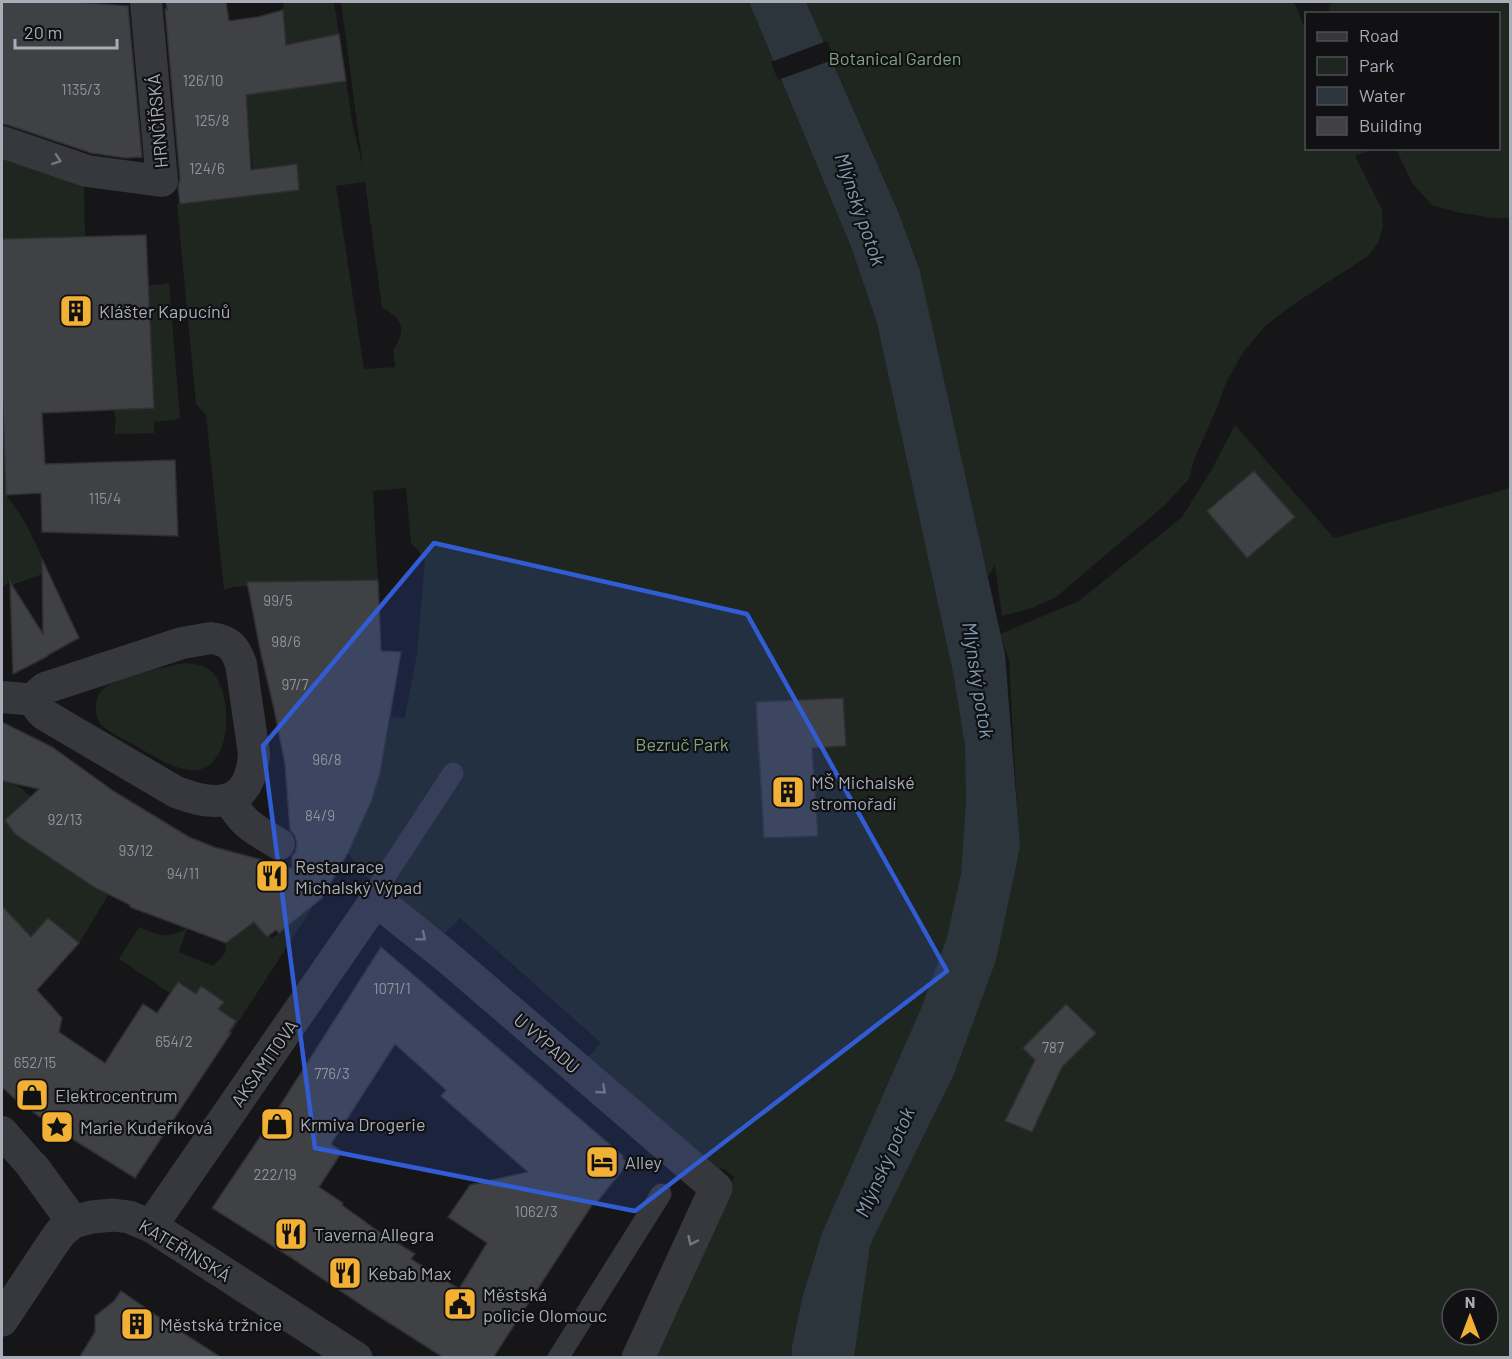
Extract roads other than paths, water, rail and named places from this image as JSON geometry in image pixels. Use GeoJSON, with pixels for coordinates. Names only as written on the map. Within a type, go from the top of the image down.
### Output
{"type":"FeatureCollection","features":[{"type":"Feature","properties":{"kind":"street","name":"HRNČÍŘSKÁ"},"geometry":{"type":"LineString","coordinates":[[2,142],[87,171],[162,181],[146,2]]}},
{"type":"Feature","properties":{"kind":"street"},"geometry":{"type":"LineString","coordinates":[[212,638],[221,639],[230,644],[241,664],[254,754],[249,778],[241,791],[230,800],[193,798],[176,792],[39,711],[36,699],[38,694],[45,688],[182,643],[212,638]]}},
{"type":"Feature","properties":{"kind":"street"},"geometry":{"type":"LineString","coordinates":[[2,697],[36,699]]}},
{"type":"Feature","properties":{"kind":"street"},"geometry":{"type":"LineString","coordinates":[[230,800],[237,813],[249,826],[279,844]]}},
{"type":"Feature","properties":{"kind":"street","name":"U VÝPADU"},"geometry":{"type":"LineString","coordinates":[[376,900],[446,956],[716,1188],[639,1358]]}},
{"type":"Feature","properties":{"kind":"street","name":"AKSAMITOVA"},"geometry":{"type":"LineString","coordinates":[[151,1226],[376,900]]}},
{"type":"Feature","properties":{"kind":"street"},"geometry":{"type":"LineString","coordinates":[[2,1132],[33,1167],[73,1222],[53,1243],[2,1320]]}},
{"type":"Feature","properties":{"kind":"street","name":"KATEŘINSKÁ"},"geometry":{"type":"LineString","coordinates":[[73,1222],[92,1216],[113,1215],[129,1217],[151,1226],[356,1358]]}},
{"type":"Feature","properties":{"kind":"lane"},"geometry":{"type":"LineString","coordinates":[[376,900],[379,886],[453,773]]}},
{"type":"Feature","properties":{"kind":"lane"},"geometry":{"type":"LineString","coordinates":[[558,1358],[661,1194]]}},
{"type":"Feature","properties":{"kind":"water","name":"Mlýnský potok"},"geometry":{"type":"Polygon","coordinates":[[[749,2],[806,2],[898,211],[920,271],[1005,654],[1020,847],[996,960],[954,1074],[870,1245],[854,1357],[792,1357],[792,1346],[802,1299],[822,1233],[920,1011],[947,938],[961,874],[966,801],[965,746],[953,673],[877,323],[851,247],[749,2]]]}},
{"type":"Feature","properties":{"kind":"place","name":"Klášter Kapucínů"},"geometry":{"type":"Point","coordinates":[76,311]}},
{"type":"Feature","properties":{"kind":"place","name":"MŠ Michalské stromořadí"},"geometry":{"type":"Point","coordinates":[788,792]}},
{"type":"Feature","properties":{"kind":"place","name":"Restaurace Michalský Výpad"},"geometry":{"type":"Point","coordinates":[272,876]}},
{"type":"Feature","properties":{"kind":"place","name":"Elektrocentrum"},"geometry":{"type":"Point","coordinates":[32,1095]}},
{"type":"Feature","properties":{"kind":"place","name":"Krmiva Drogerie"},"geometry":{"type":"Point","coordinates":[277,1124]}},
{"type":"Feature","properties":{"kind":"place","name":"Marie Kudeříková"},"geometry":{"type":"Point","coordinates":[57,1127]}},
{"type":"Feature","properties":{"kind":"place","name":"Alley"},"geometry":{"type":"Point","coordinates":[602,1162]}},
{"type":"Feature","properties":{"kind":"place","name":"Taverna Allegra"},"geometry":{"type":"Point","coordinates":[291,1234]}},
{"type":"Feature","properties":{"kind":"place","name":"Kebab Max"},"geometry":{"type":"Point","coordinates":[345,1273]}},
{"type":"Feature","properties":{"kind":"place","name":"Městská policie Olomouc"},"geometry":{"type":"Point","coordinates":[460,1304]}},
{"type":"Feature","properties":{"kind":"place","name":"Městská tržnice"},"geometry":{"type":"Point","coordinates":[137,1324]}},
{"type":"Feature","properties":{"kind":"park label","name":"Botanical Garden"},"geometry":{"type":"Point","coordinates":[895,58]}},
{"type":"Feature","properties":{"kind":"park label","name":"Bezruč Park"},"geometry":{"type":"Point","coordinates":[682,744]}}]}
